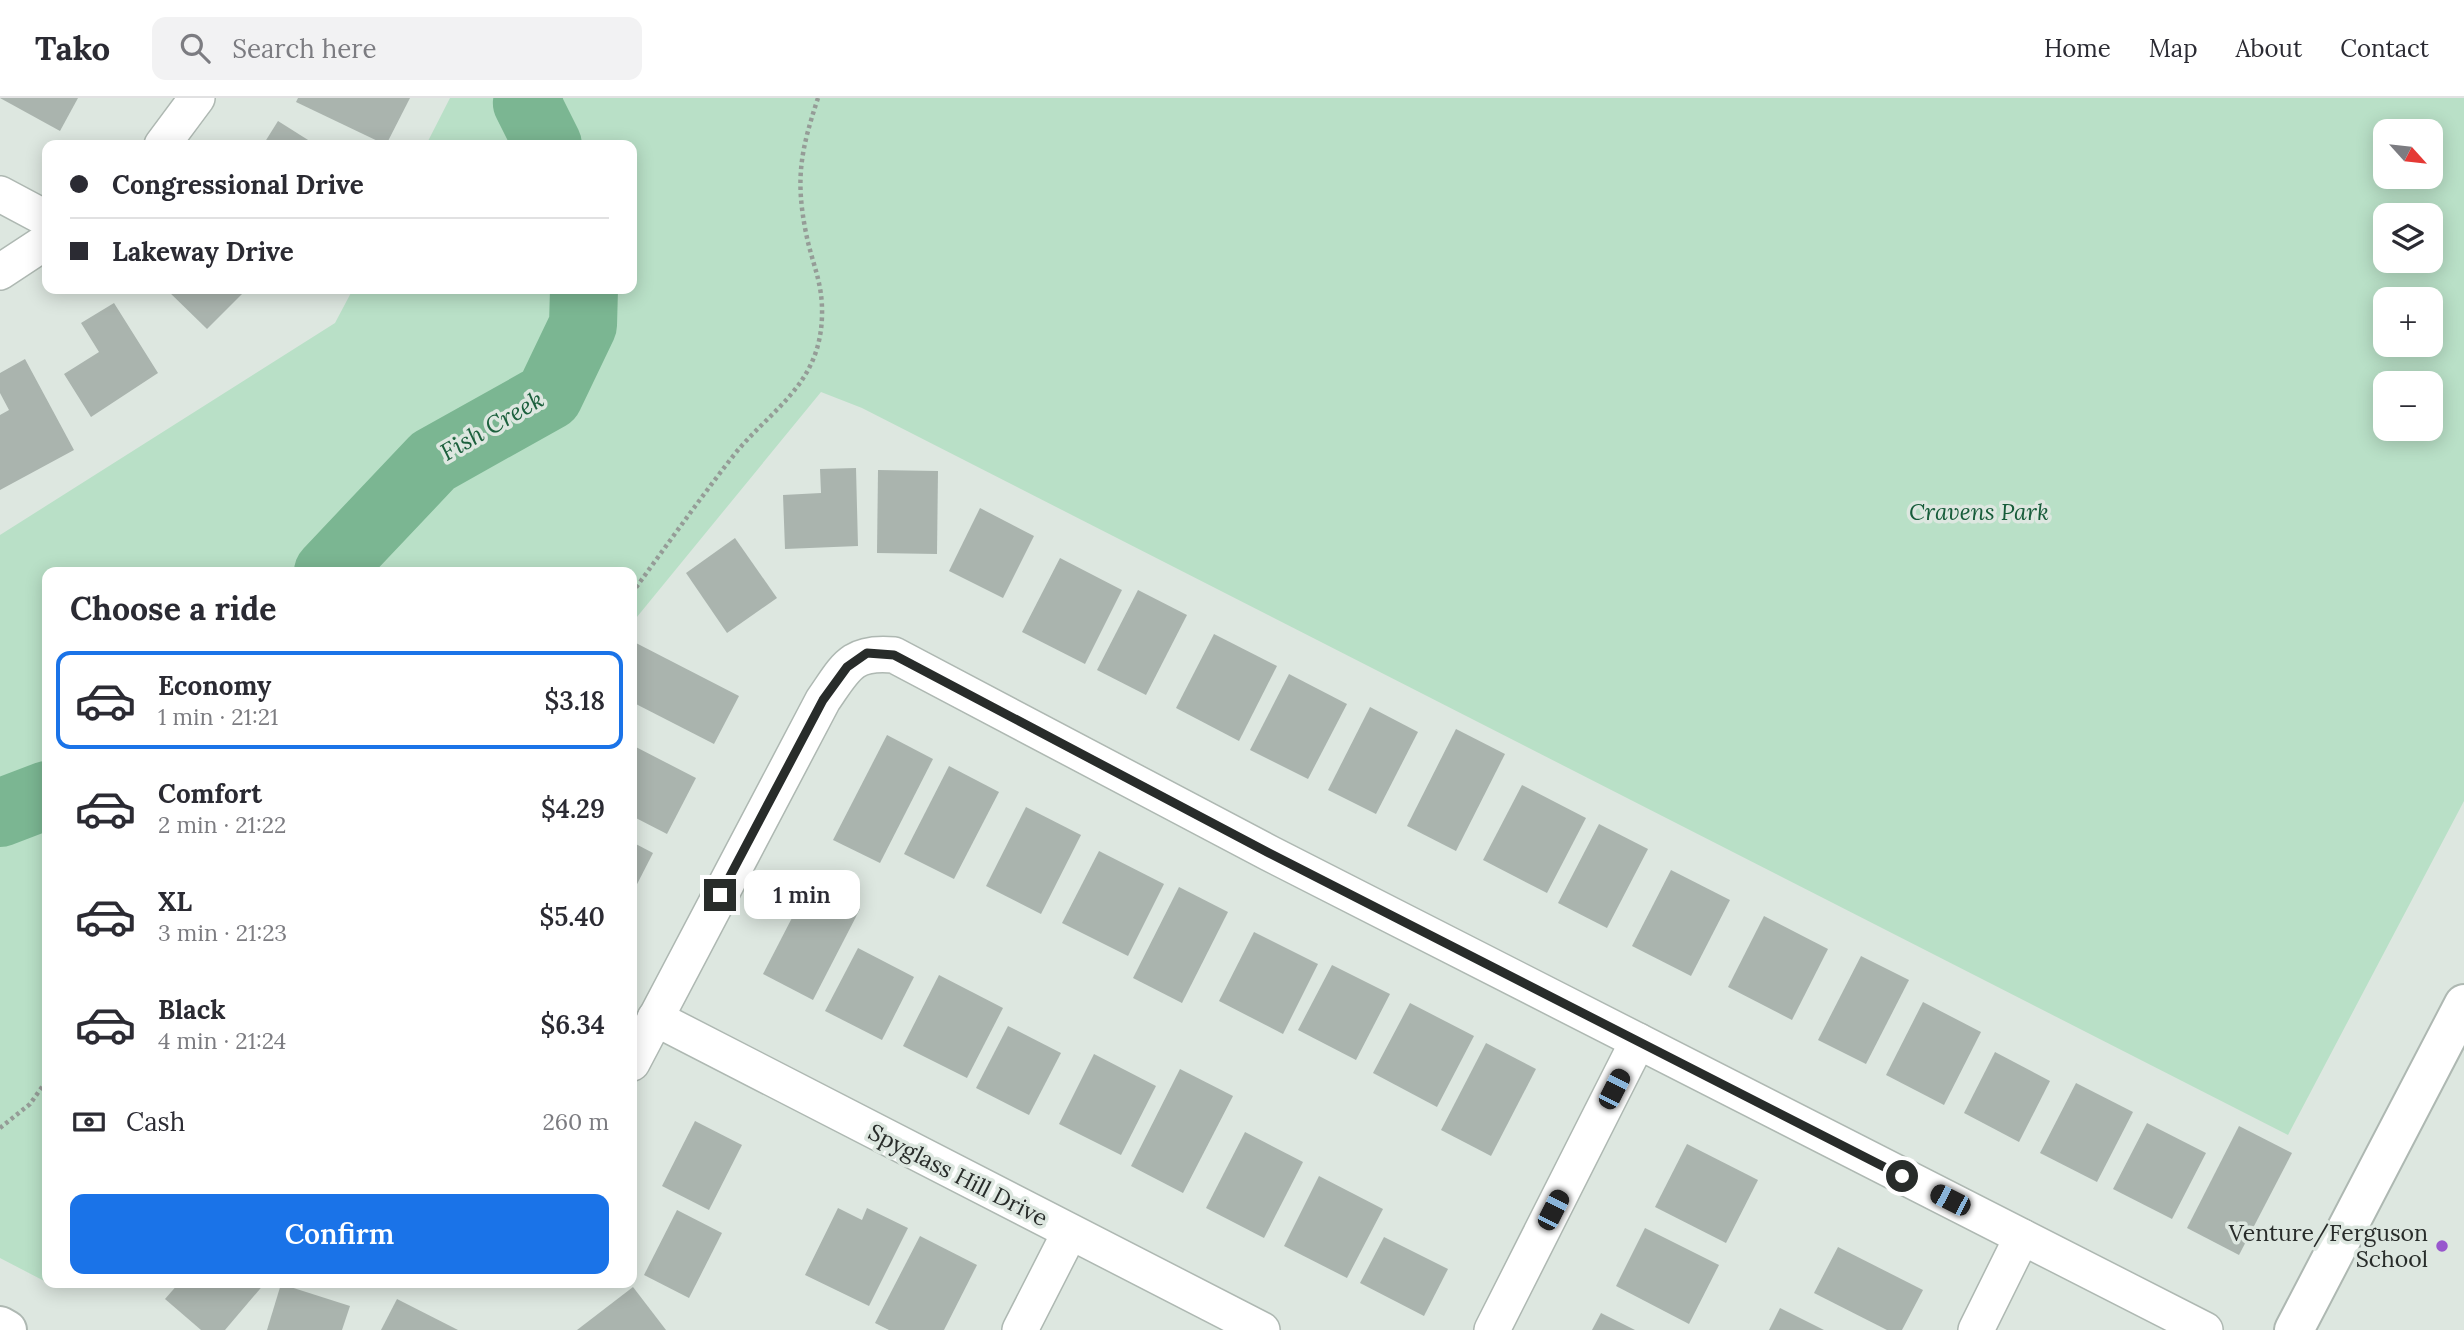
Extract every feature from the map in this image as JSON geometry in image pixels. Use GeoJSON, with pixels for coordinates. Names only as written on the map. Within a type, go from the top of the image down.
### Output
{"type":"FeatureCollection","features":[{"type":"Feature","properties":{"kind":"street"},"geometry":{"type":"LineString","coordinates":[[166,140],[197,98]]}},
{"type":"Feature","properties":{"kind":"street"},"geometry":{"type":"LineString","coordinates":[[0,194],[42,216]]}},
{"type":"Feature","properties":{"kind":"street"},"geometry":{"type":"LineString","coordinates":[[0,272],[42,244]]}},
{"type":"Feature","properties":{"kind":"street"},"geometry":{"type":"LineString","coordinates":[[637,1053],[823,700],[847,667],[867,653],[894,655],[1269,853],[2205,1330]]}},
{"type":"Feature","properties":{"kind":"street"},"geometry":{"type":"LineString","coordinates":[[2294,1330],[2464,1004]]}},
{"type":"Feature","properties":{"kind":"street","name":"Spyglass Hill Drive"},"geometry":{"type":"LineString","coordinates":[[655,1018],[1262,1330]]}},
{"type":"Feature","properties":{"kind":"street"},"geometry":{"type":"LineString","coordinates":[[1492,1330],[1638,1041]]}},
{"type":"Feature","properties":{"kind":"street"},"geometry":{"type":"LineString","coordinates":[[1020,1330],[1070,1232]]}},
{"type":"Feature","properties":{"kind":"street"},"geometry":{"type":"LineString","coordinates":[[1976,1330],[2022,1237]]}},
{"type":"Feature","properties":{"kind":"street"},"geometry":{"type":"LineString","coordinates":[[0,1326],[7,1330]]}},
{"type":"Feature","properties":{"kind":"path"},"geometry":{"type":"LineString","coordinates":[[637,586],[732,457],[792,397],[812,360],[822,318],[820,276],[806,236],[799,190],[802,147],[818,98]]}},
{"type":"Feature","properties":{"kind":"path"},"geometry":{"type":"LineString","coordinates":[[0,1128],[30,1104],[42,1087]]}},
{"type":"Feature","properties":{"kind":"green space","name":"Cravens Park"},"geometry":{"type":"Polygon","coordinates":[[[450,98],[2464,98],[2464,801],[2288,1135],[862,408],[821,392],[637,617],[637,567],[42,567],[42,1279],[0,1258],[0,535],[335,323],[350,294],[637,294],[637,140],[429,140],[450,98]]]}},
{"type":"Feature","properties":{"kind":"building"},"geometry":{"type":"Polygon","coordinates":[[[0,98],[78,98],[60,131],[0,98]]]}},
{"type":"Feature","properties":{"kind":"building"},"geometry":{"type":"Polygon","coordinates":[[[298,98],[410,98],[389,140],[376,140],[296,102],[298,98]]]}},
{"type":"Feature","properties":{"kind":"building"},"geometry":{"type":"Polygon","coordinates":[[[278,121],[308,140],[266,140],[278,121]]]}},
{"type":"Feature","properties":{"kind":"building"},"geometry":{"type":"Polygon","coordinates":[[[171,294],[242,294],[207,329],[171,294]]]}},
{"type":"Feature","properties":{"kind":"building"},"geometry":{"type":"Polygon","coordinates":[[[114,303],[158,373],[91,417],[64,374],[99,352],[81,323],[114,303]]]}},
{"type":"Feature","properties":{"kind":"building"},"geometry":{"type":"Polygon","coordinates":[[[25,359],[74,450],[0,490],[0,415],[9,410],[0,393],[0,373],[25,359]]]}},
{"type":"Feature","properties":{"kind":"building"},"geometry":{"type":"Polygon","coordinates":[[[856,468],[858,546],[785,549],[783,495],[821,493],[820,469],[856,468]]]}},
{"type":"Feature","properties":{"kind":"building"},"geometry":{"type":"Polygon","coordinates":[[[878,470],[938,471],[937,554],[877,553],[878,470]]]}},
{"type":"Feature","properties":{"kind":"building"},"geometry":{"type":"Polygon","coordinates":[[[980,508],[1034,536],[1003,598],[949,571],[980,508]]]}},
{"type":"Feature","properties":{"kind":"building"},"geometry":{"type":"Polygon","coordinates":[[[735,538],[777,598],[727,633],[686,573],[735,538]]]}},
{"type":"Feature","properties":{"kind":"building"},"geometry":{"type":"Polygon","coordinates":[[[1060,558],[1122,590],[1085,664],[1022,632],[1060,558]]]}},
{"type":"Feature","properties":{"kind":"building"},"geometry":{"type":"Polygon","coordinates":[[[1138,590],[1187,615],[1146,695],[1097,670],[1138,590]]]}},
{"type":"Feature","properties":{"kind":"building"},"geometry":{"type":"Polygon","coordinates":[[[1214,634],[1277,666],[1239,741],[1176,708],[1214,634]]]}},
{"type":"Feature","properties":{"kind":"building"},"geometry":{"type":"Polygon","coordinates":[[[637,644],[739,696],[714,744],[637,705],[637,644]]]}},
{"type":"Feature","properties":{"kind":"building"},"geometry":{"type":"Polygon","coordinates":[[[1289,674],[1347,704],[1308,779],[1250,750],[1289,674]]]}},
{"type":"Feature","properties":{"kind":"building"},"geometry":{"type":"Polygon","coordinates":[[[1370,707],[1418,732],[1376,814],[1328,790],[1370,707]]]}},
{"type":"Feature","properties":{"kind":"building"},"geometry":{"type":"Polygon","coordinates":[[[1456,729],[1505,754],[1456,851],[1407,826],[1456,729]]]}},
{"type":"Feature","properties":{"kind":"building"},"geometry":{"type":"Polygon","coordinates":[[[887,735],[933,759],[880,863],[833,840],[887,735]]]}},
{"type":"Feature","properties":{"kind":"building"},"geometry":{"type":"Polygon","coordinates":[[[637,748],[696,778],[667,834],[637,819],[637,748]]]}},
{"type":"Feature","properties":{"kind":"building"},"geometry":{"type":"Polygon","coordinates":[[[949,766],[999,792],[954,879],[904,854],[949,766]]]}},
{"type":"Feature","properties":{"kind":"building"},"geometry":{"type":"Polygon","coordinates":[[[1522,785],[1586,818],[1547,893],[1483,860],[1522,785]]]}},
{"type":"Feature","properties":{"kind":"building"},"geometry":{"type":"Polygon","coordinates":[[[1026,807],[1081,835],[1041,914],[986,886],[1026,807]]]}},
{"type":"Feature","properties":{"kind":"building"},"geometry":{"type":"Polygon","coordinates":[[[1599,824],[1648,849],[1607,928],[1558,903],[1599,824]]]}},
{"type":"Feature","properties":{"kind":"building"},"geometry":{"type":"Polygon","coordinates":[[[637,845],[653,853],[637,884],[637,845]]]}},
{"type":"Feature","properties":{"kind":"building"},"geometry":{"type":"Polygon","coordinates":[[[1099,851],[1164,884],[1128,956],[1062,923],[1099,851]]]}},
{"type":"Feature","properties":{"kind":"building"},"geometry":{"type":"Polygon","coordinates":[[[1671,870],[1730,900],[1691,976],[1632,946],[1671,870]]]}},
{"type":"Feature","properties":{"kind":"building"},"geometry":{"type":"Polygon","coordinates":[[[810,883],[860,909],[813,1000],[763,974],[810,883]]]}},
{"type":"Feature","properties":{"kind":"building"},"geometry":{"type":"Polygon","coordinates":[[[1179,887],[1228,912],[1182,1003],[1133,978],[1179,887]]]}},
{"type":"Feature","properties":{"kind":"building"},"geometry":{"type":"Polygon","coordinates":[[[1764,916],[1828,949],[1792,1020],[1728,987],[1764,916]]]}},
{"type":"Feature","properties":{"kind":"building"},"geometry":{"type":"Polygon","coordinates":[[[1254,932],[1318,964],[1283,1034],[1219,1001],[1254,932]]]}},
{"type":"Feature","properties":{"kind":"building"},"geometry":{"type":"Polygon","coordinates":[[[858,948],[914,977],[882,1040],[825,1011],[858,948]]]}},
{"type":"Feature","properties":{"kind":"building"},"geometry":{"type":"Polygon","coordinates":[[[1861,956],[1909,980],[1866,1064],[1818,1040],[1861,956]]]}},
{"type":"Feature","properties":{"kind":"building"},"geometry":{"type":"Polygon","coordinates":[[[1332,965],[1390,994],[1356,1060],[1298,1030],[1332,965]]]}},
{"type":"Feature","properties":{"kind":"building"},"geometry":{"type":"Polygon","coordinates":[[[939,975],[1003,1008],[967,1078],[903,1046],[939,975]]]}},
{"type":"Feature","properties":{"kind":"building"},"geometry":{"type":"Polygon","coordinates":[[[1923,1002],[1981,1032],[1944,1105],[1886,1075],[1923,1002]]]}},
{"type":"Feature","properties":{"kind":"building"},"geometry":{"type":"Polygon","coordinates":[[[1410,1003],[1474,1036],[1437,1107],[1373,1073],[1410,1003]]]}},
{"type":"Feature","properties":{"kind":"building"},"geometry":{"type":"Polygon","coordinates":[[[1008,1026],[1061,1053],[1029,1115],[976,1088],[1008,1026]]]}},
{"type":"Feature","properties":{"kind":"building"},"geometry":{"type":"Polygon","coordinates":[[[1486,1043],[1536,1069],[1491,1156],[1441,1130],[1486,1043]]]}},
{"type":"Feature","properties":{"kind":"building"},"geometry":{"type":"Polygon","coordinates":[[[1995,1052],[2050,1081],[2019,1142],[1964,1113],[1995,1052]]]}},
{"type":"Feature","properties":{"kind":"building"},"geometry":{"type":"Polygon","coordinates":[[[1094,1054],[1156,1086],[1121,1155],[1059,1124],[1094,1054]]]}},
{"type":"Feature","properties":{"kind":"building"},"geometry":{"type":"Polygon","coordinates":[[[1180,1069],[1233,1096],[1183,1193],[1131,1166],[1180,1069]]]}},
{"type":"Feature","properties":{"kind":"building"},"geometry":{"type":"Polygon","coordinates":[[[2076,1083],[2133,1112],[2097,1182],[2040,1153],[2076,1083]]]}},
{"type":"Feature","properties":{"kind":"building"},"geometry":{"type":"Polygon","coordinates":[[[695,1121],[742,1145],[709,1210],[662,1186],[695,1121]]]}},
{"type":"Feature","properties":{"kind":"building"},"geometry":{"type":"Polygon","coordinates":[[[2147,1123],[2206,1153],[2172,1219],[2113,1189],[2147,1123]]]}},
{"type":"Feature","properties":{"kind":"building"},"geometry":{"type":"Polygon","coordinates":[[[2239,1126],[2292,1153],[2239,1255],[2187,1228],[2239,1126]]]}},
{"type":"Feature","properties":{"kind":"building"},"geometry":{"type":"Polygon","coordinates":[[[1245,1132],[1303,1162],[1264,1238],[1206,1208],[1245,1132]]]}},
{"type":"Feature","properties":{"kind":"building"},"geometry":{"type":"Polygon","coordinates":[[[1687,1144],[1758,1180],[1726,1243],[1655,1207],[1687,1144]]]}},
{"type":"Feature","properties":{"kind":"building"},"geometry":{"type":"Polygon","coordinates":[[[1319,1176],[1383,1209],[1347,1278],[1284,1246],[1319,1176]]]}},
{"type":"Feature","properties":{"kind":"building"},"geometry":{"type":"Polygon","coordinates":[[[838,1208],[862,1220],[867,1208],[908,1228],[869,1306],[805,1275],[838,1208]]]}},
{"type":"Feature","properties":{"kind":"building"},"geometry":{"type":"Polygon","coordinates":[[[677,1210],[722,1233],[689,1298],[644,1275],[677,1210]]]}},
{"type":"Feature","properties":{"kind":"building"},"geometry":{"type":"Polygon","coordinates":[[[1645,1228],[1719,1265],[1689,1324],[1616,1286],[1645,1228]]]}},
{"type":"Feature","properties":{"kind":"building"},"geometry":{"type":"Polygon","coordinates":[[[920,1236],[977,1265],[944,1330],[889,1330],[875,1323],[920,1236]]]}},
{"type":"Feature","properties":{"kind":"building"},"geometry":{"type":"Polygon","coordinates":[[[1384,1237],[1448,1269],[1424,1316],[1360,1283],[1384,1237]]]}},
{"type":"Feature","properties":{"kind":"building"},"geometry":{"type":"Polygon","coordinates":[[[1838,1247],[1923,1290],[1902,1330],[1887,1330],[1814,1293],[1838,1247]]]}},
{"type":"Feature","properties":{"kind":"building"},"geometry":{"type":"Polygon","coordinates":[[[175,1288],[261,1288],[225,1330],[201,1330],[165,1299],[175,1288]]]}},
{"type":"Feature","properties":{"kind":"building"},"geometry":{"type":"Polygon","coordinates":[[[280,1288],[294,1288],[350,1306],[342,1330],[267,1330],[280,1288]]]}},
{"type":"Feature","properties":{"kind":"building"},"geometry":{"type":"Polygon","coordinates":[[[634,1288],[666,1330],[577,1330],[634,1288]]]}},
{"type":"Feature","properties":{"kind":"building"},"geometry":{"type":"Polygon","coordinates":[[[397,1299],[458,1330],[381,1330],[397,1299]]]}},
{"type":"Feature","properties":{"kind":"building"},"geometry":{"type":"Polygon","coordinates":[[[1780,1308],[1824,1330],[1769,1330],[1780,1308]]]}},
{"type":"Feature","properties":{"kind":"building"},"geometry":{"type":"Polygon","coordinates":[[[1601,1313],[1635,1330],[1592,1330],[1601,1313]]]}},
{"type":"Feature","properties":{"kind":"waterway","name":"Fish Creek"},"geometry":{"type":"LineString","coordinates":[[529,98],[527,103],[546,140]]}},
{"type":"Feature","properties":{"kind":"waterway","name":"Fish Creek"},"geometry":{"type":"LineString","coordinates":[[333,567],[433,461],[549,396],[583,325],[584,294]]}},
{"type":"Feature","properties":{"kind":"waterway","name":"Fish Creek"},"geometry":{"type":"LineString","coordinates":[[0,813],[42,797]]}},
{"type":"Feature","properties":{"kind":"place","name":"Venture/Ferguson School"},"geometry":{"type":"Point","coordinates":[2442,1246]}},
{"type":"Feature","properties":{"kind":"route"},"geometry":{"type":"LineString","coordinates":[[720,895],[823,700],[847,667],[867,653],[894,655],[1269,853],[1902,1176]]}}]}
